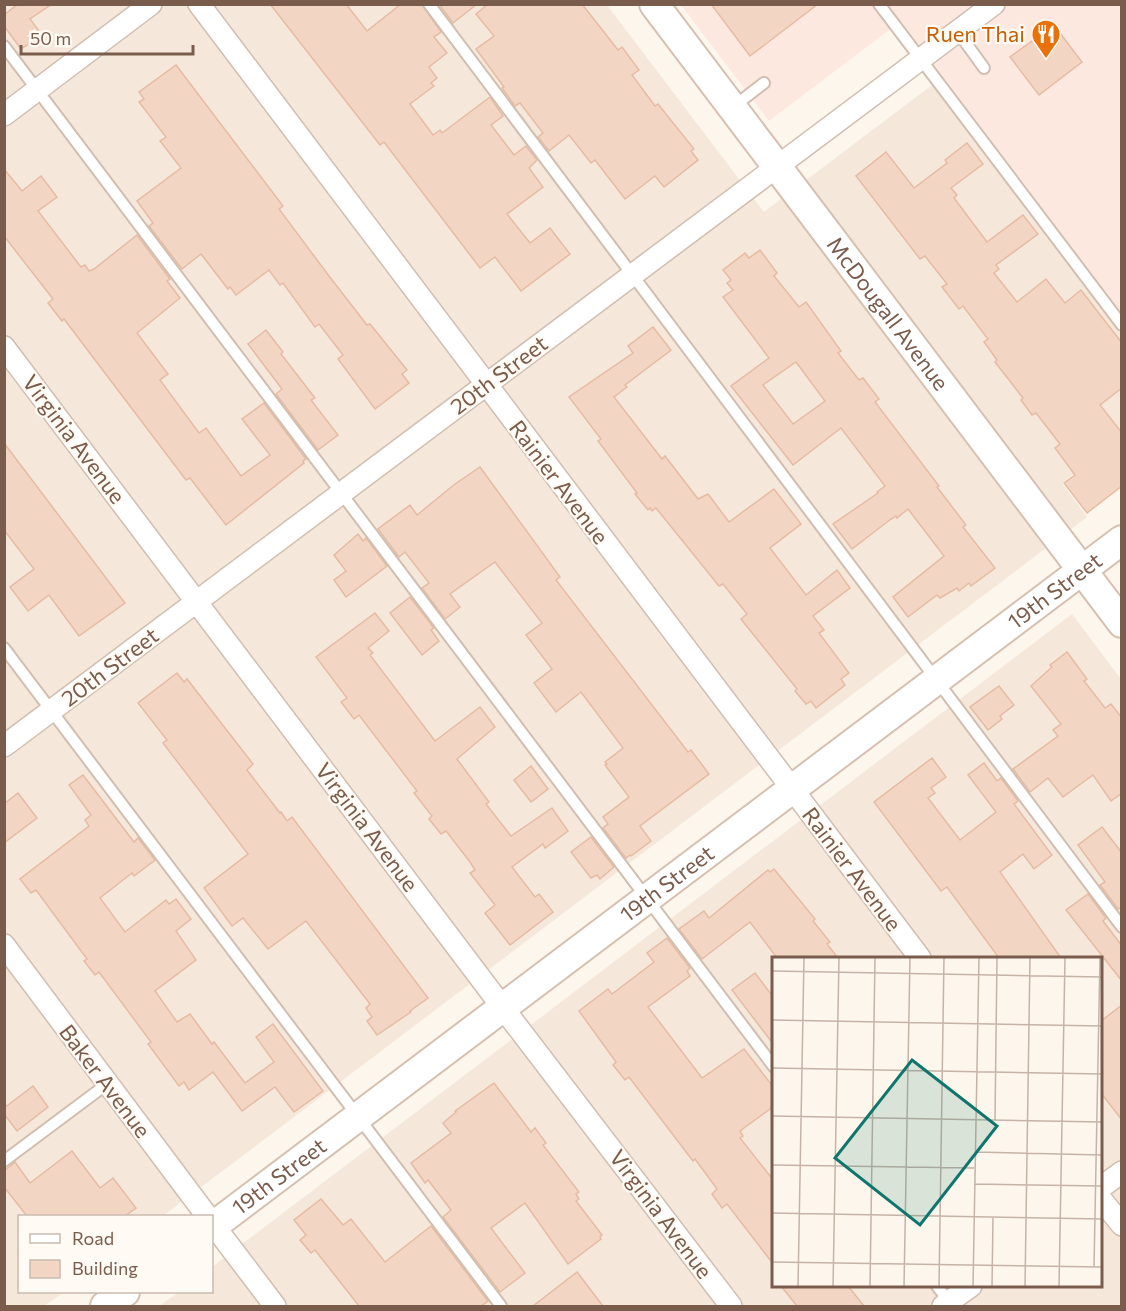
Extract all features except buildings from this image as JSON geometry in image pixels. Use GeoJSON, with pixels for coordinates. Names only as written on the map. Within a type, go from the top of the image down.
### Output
{"type":"FeatureCollection","features":[{"type":"Feature","properties":{"kind":"street"},"geometry":{"type":"LineString","coordinates":[[4,115],[151,4]]}},
{"type":"Feature","properties":{"kind":"street","name":"Rainier Avenue"},"geometry":{"type":"LineString","coordinates":[[199,4],[919,957]]}},
{"type":"Feature","properties":{"kind":"street","name":"McDougall Avenue"},"geometry":{"type":"LineString","coordinates":[[654,4],[1122,623]]}},
{"type":"Feature","properties":{"kind":"street","name":"20th Street"},"geometry":{"type":"LineString","coordinates":[[4,746],[994,4]]}},
{"type":"Feature","properties":{"kind":"street","name":"Virginia Avenue"},"geometry":{"type":"LineString","coordinates":[[4,347],[731,1306]]}},
{"type":"Feature","properties":{"kind":"street","name":"19th Street"},"geometry":{"type":"LineString","coordinates":[[213,1222],[503,1008],[1122,540]]}},
{"type":"Feature","properties":{"kind":"street","name":"Baker Avenue"},"geometry":{"type":"LineString","coordinates":[[6,952],[205,1215]]}},
{"type":"Feature","properties":{"kind":"street"},"geometry":{"type":"LineString","coordinates":[[1102,1187],[1122,1172]]}},
{"type":"Feature","properties":{"kind":"street"},"geometry":{"type":"LineString","coordinates":[[1102,1199],[1122,1226]]}},
{"type":"Feature","properties":{"kind":"street","name":"Baker Avenue"},"geometry":{"type":"LineString","coordinates":[[213,1226],[275,1306]]}},
{"type":"Feature","properties":{"kind":"street"},"geometry":{"type":"LineString","coordinates":[[946,1300],[969,1287]]}},
{"type":"Feature","properties":{"kind":"street"},"geometry":{"type":"LineString","coordinates":[[105,1306],[124,1293]]}},
{"type":"Feature","properties":{"kind":"lane"},"geometry":{"type":"LineString","coordinates":[[429,4],[1122,927]]}},
{"type":"Feature","properties":{"kind":"lane"},"geometry":{"type":"LineString","coordinates":[[879,4],[1122,325]]}},
{"type":"Feature","properties":{"kind":"lane"},"geometry":{"type":"LineString","coordinates":[[958,32],[984,68]]}},
{"type":"Feature","properties":{"kind":"lane"},"geometry":{"type":"LineString","coordinates":[[4,46],[772,1064]]}},
{"type":"Feature","properties":{"kind":"lane"},"geometry":{"type":"LineString","coordinates":[[732,108],[764,83]]}},
{"type":"Feature","properties":{"kind":"lane"},"geometry":{"type":"LineString","coordinates":[[4,648],[501,1306]]}},
{"type":"Feature","properties":{"kind":"lane"},"geometry":{"type":"LineString","coordinates":[[4,1161],[107,1084]]}},
{"type":"Feature","properties":{"kind":"shaded area"},"geometry":{"type":"Polygon","coordinates":[[[5,5],[607,5],[764,212],[932,85],[1121,334],[1121,438],[1062,483],[1087,517],[164,1215],[18,1215],[18,1293],[63,1293],[44,1306],[5,1306],[5,5]]]}},
{"type":"Feature","properties":{"kind":"shaded area"},"geometry":{"type":"Polygon","coordinates":[[[681,5],[1121,5],[1121,313],[901,21],[769,121],[681,5]]]}},
{"type":"Feature","properties":{"kind":"shaded area"},"geometry":{"type":"Polygon","coordinates":[[[1072,614],[1121,679],[1121,1306],[159,1306],[178,1293],[213,1293],[213,1266],[1072,614]]]}},
{"type":"Feature","properties":{"kind":"place","name":"Ruen Thai"},"geometry":{"type":"Point","coordinates":[1046,60]}}]}
